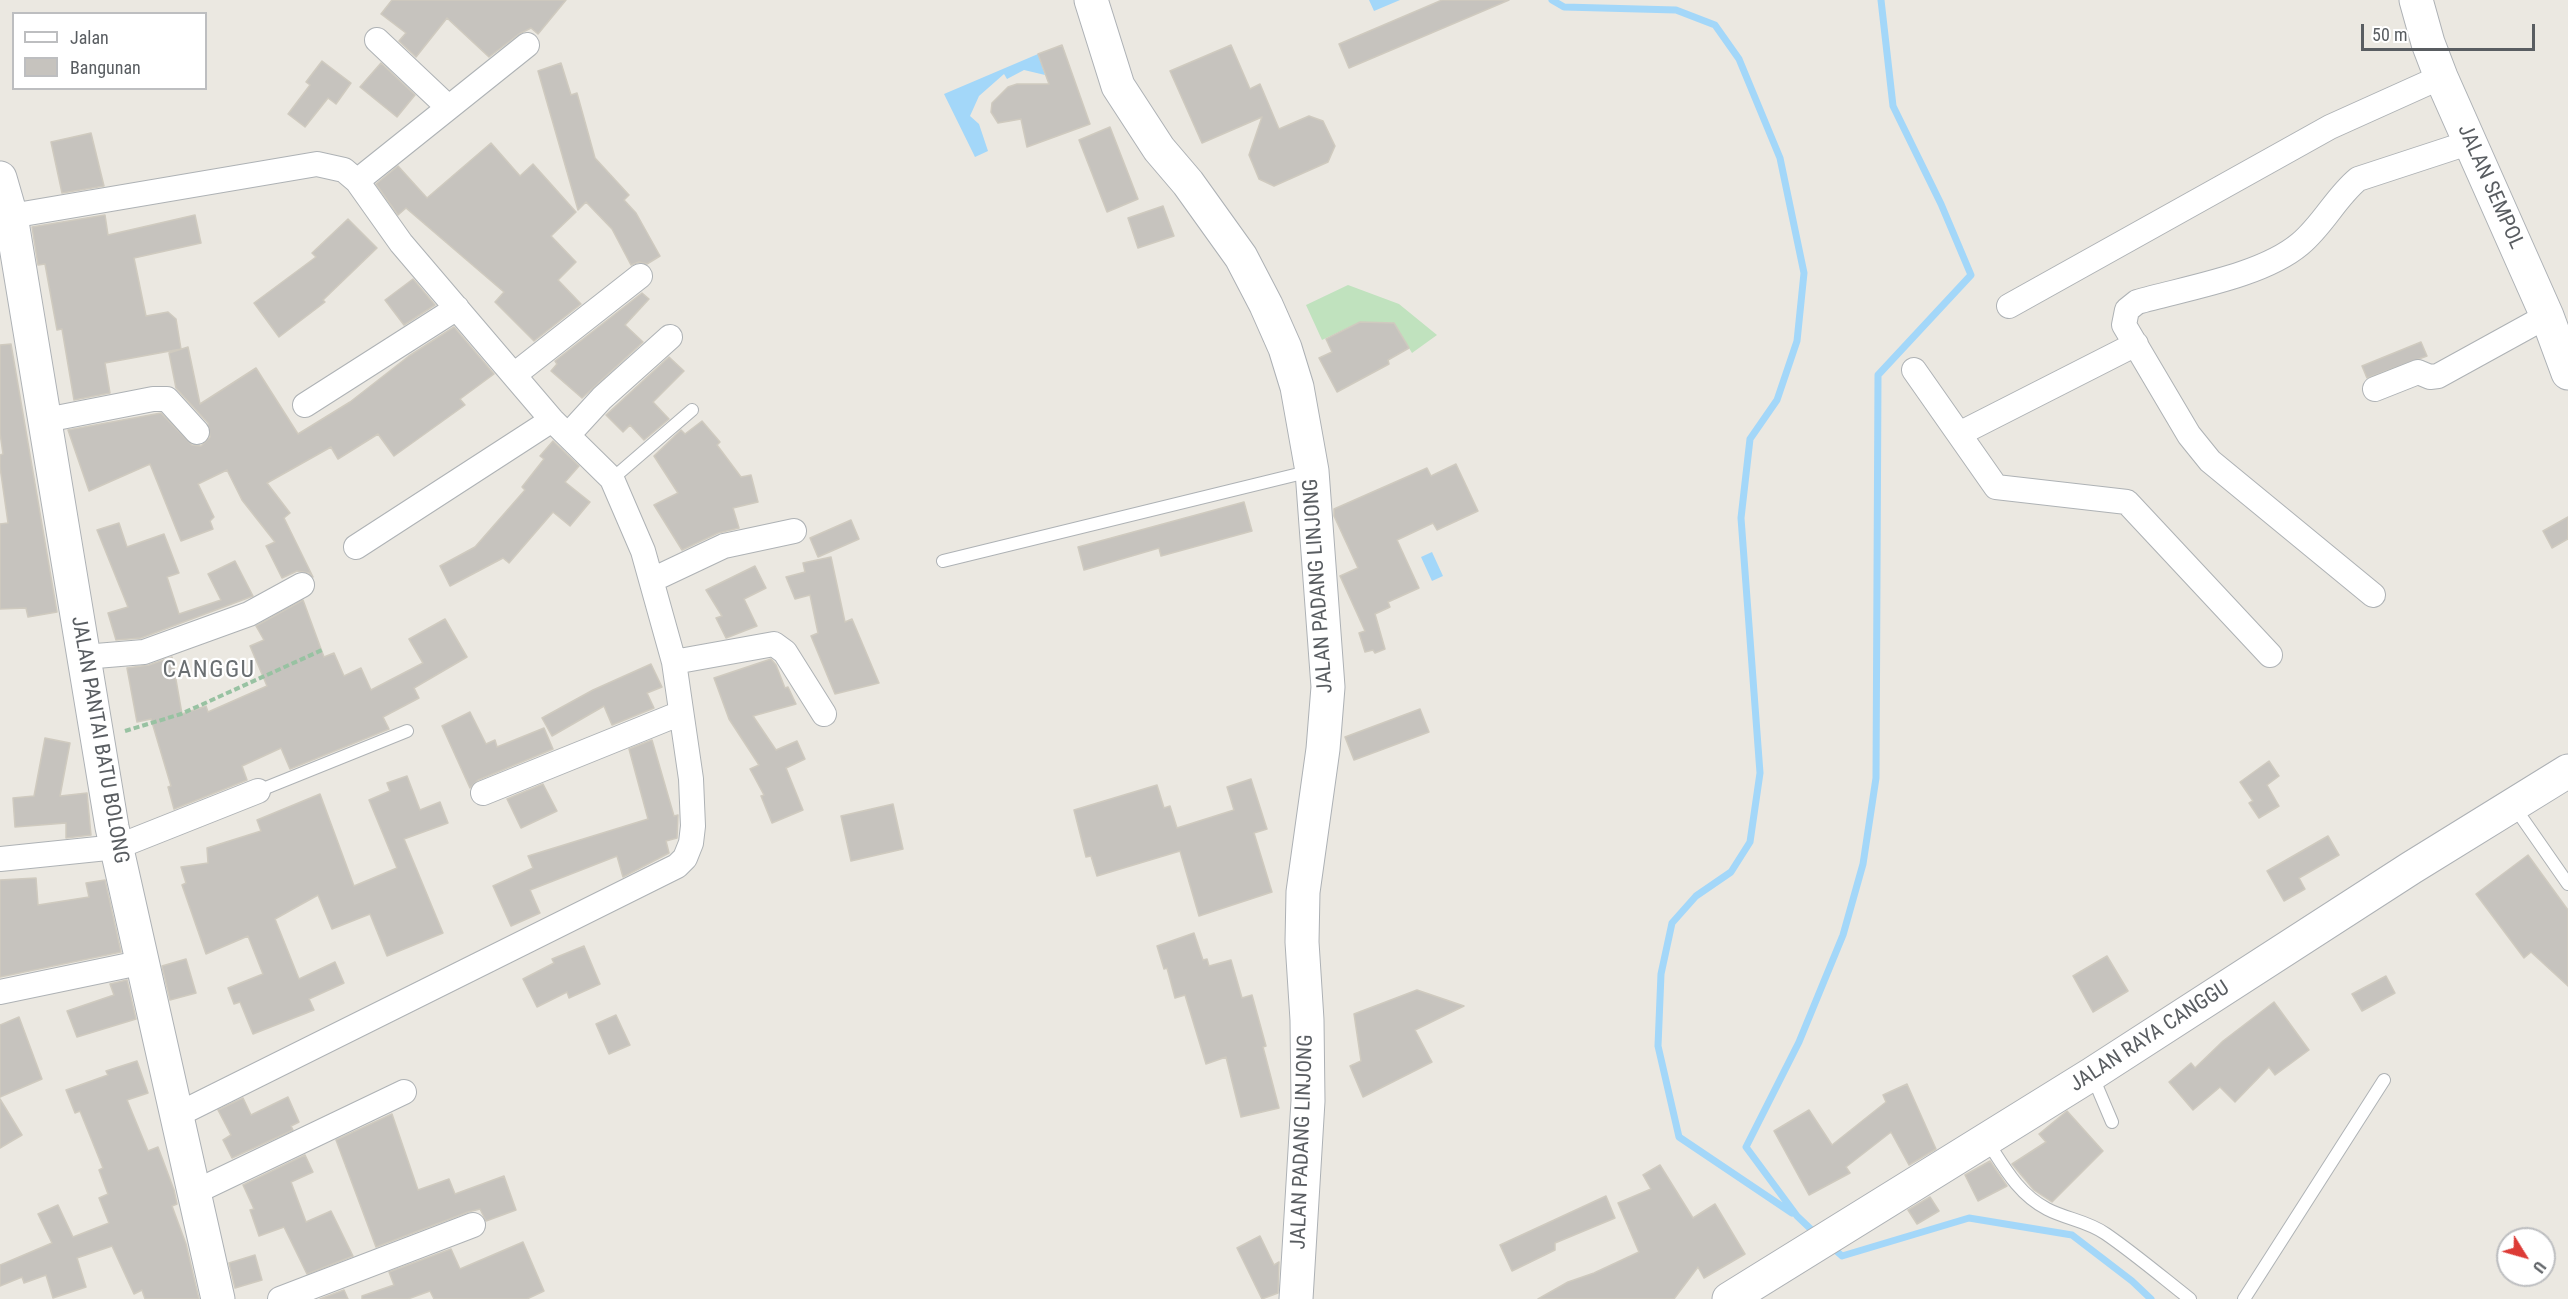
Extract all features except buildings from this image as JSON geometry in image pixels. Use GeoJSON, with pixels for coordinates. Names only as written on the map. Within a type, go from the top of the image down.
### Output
{"type":"FeatureCollection","features":[{"type":"Feature","properties":{"kind":"street","name":"JALAN PADANG LINJONG"},"geometry":{"type":"LineString","coordinates":[[1091,0],[1118,86],[1159,149],[1188,183],[1241,257],[1266,305],[1285,348],[1297,387],[1312,471],[1328,687],[1323,749],[1303,892],[1302,942],[1307,1020],[1308,1101],[1296,1299]]}},
{"type":"Feature","properties":{"kind":"street","name":"JALAN SEMPOL"},"geometry":{"type":"LineString","coordinates":[[2416,0],[2428,43],[2441,77],[2547,316],[2568,373]]}},
{"type":"Feature","properties":{"kind":"street"},"geometry":{"type":"LineString","coordinates":[[377,40],[448,107]]}},
{"type":"Feature","properties":{"kind":"street"},"geometry":{"type":"LineString","coordinates":[[357,181],[526,45]]}},
{"type":"Feature","properties":{"kind":"street"},"geometry":{"type":"LineString","coordinates":[[2009,306],[2330,127],[2441,77]]}},
{"type":"Feature","properties":{"kind":"street"},"geometry":{"type":"LineString","coordinates":[[2373,595],[2210,461],[2189,435],[2124,325],[2127,310],[2137,302],[2268,265],[2301,244],[2337,205],[2347,188],[2358,179],[2471,142]]}},
{"type":"Feature","properties":{"kind":"street"},"geometry":{"type":"LineString","coordinates":[[11,216],[317,164],[344,170],[357,181],[401,243],[514,375],[612,479],[644,551],[674,662],[691,779],[693,826],[691,843],[685,858],[677,867],[175,1116]]}},
{"type":"Feature","properties":{"kind":"street","name":"JALAN PANTAI BATU BOLONG"},"geometry":{"type":"LineString","coordinates":[[0,178],[11,216],[117,848],[144,962],[175,1116],[195,1192],[218,1299]]}},
{"type":"Feature","properties":{"kind":"street"},"geometry":{"type":"LineString","coordinates":[[514,375],[640,276]]}},
{"type":"Feature","properties":{"kind":"street"},"geometry":{"type":"LineString","coordinates":[[305,405],[457,308]]}},
{"type":"Feature","properties":{"kind":"street"},"geometry":{"type":"LineString","coordinates":[[2375,389],[2418,372],[2430,377],[2438,376],[2547,316]]}},
{"type":"Feature","properties":{"kind":"street"},"geometry":{"type":"LineString","coordinates":[[356,547],[561,427],[602,398],[670,337]]}},
{"type":"Feature","properties":{"kind":"street"},"geometry":{"type":"LineString","coordinates":[[1959,434],[2136,344]]}},
{"type":"Feature","properties":{"kind":"street"},"geometry":{"type":"LineString","coordinates":[[1914,370],[1996,487],[2127,502],[2270,655]]}},
{"type":"Feature","properties":{"kind":"street"},"geometry":{"type":"LineString","coordinates":[[46,420],[153,399],[167,399],[197,432]]}},
{"type":"Feature","properties":{"kind":"street"},"geometry":{"type":"LineString","coordinates":[[652,580],[724,546],[794,531]]}},
{"type":"Feature","properties":{"kind":"street"},"geometry":{"type":"LineString","coordinates":[[84,657],[144,652],[249,614],[302,585]]}},
{"type":"Feature","properties":{"kind":"street"},"geometry":{"type":"LineString","coordinates":[[674,662],[774,644],[784,652],[824,714]]}},
{"type":"Feature","properties":{"kind":"street"},"geometry":{"type":"LineString","coordinates":[[483,792],[681,713]]}},
{"type":"Feature","properties":{"kind":"street","name":"JALAN RAYA CANGGU"},"geometry":{"type":"LineString","coordinates":[[1729,1299],[2092,1074],[2568,771]]}},
{"type":"Feature","properties":{"kind":"street"},"geometry":{"type":"LineString","coordinates":[[0,859],[117,848],[258,791]]}},
{"type":"Feature","properties":{"kind":"street"},"geometry":{"type":"LineString","coordinates":[[0,992],[144,962]]}},
{"type":"Feature","properties":{"kind":"street"},"geometry":{"type":"LineString","coordinates":[[195,1192],[405,1092]]}},
{"type":"Feature","properties":{"kind":"street"},"geometry":{"type":"LineString","coordinates":[[280,1299],[473,1225]]}},
{"type":"Feature","properties":{"kind":"lane"},"geometry":{"type":"LineString","coordinates":[[612,479],[692,410]]}},
{"type":"Feature","properties":{"kind":"lane"},"geometry":{"type":"LineString","coordinates":[[943,561],[1312,471]]}},
{"type":"Feature","properties":{"kind":"lane"},"geometry":{"type":"LineString","coordinates":[[258,791],[408,731]]}},
{"type":"Feature","properties":{"kind":"lane"},"geometry":{"type":"LineString","coordinates":[[2513,804],[2568,884]]}},
{"type":"Feature","properties":{"kind":"lane"},"geometry":{"type":"LineString","coordinates":[[2092,1074],[2112,1122]]}},
{"type":"Feature","properties":{"kind":"lane"},"geometry":{"type":"LineString","coordinates":[[2244,1299],[2384,1080]]}},
{"type":"Feature","properties":{"kind":"lane"},"geometry":{"type":"LineString","coordinates":[[1987,1140],[2013,1181],[2027,1195],[2048,1209],[2084,1222],[2105,1233],[2190,1299]]}},
{"type":"Feature","properties":{"kind":"path"},"geometry":{"type":"LineString","coordinates":[[97,735],[137,729],[181,714],[321,650]]}},
{"type":"Feature","properties":{"kind":"green space"},"geometry":{"type":"Polygon","coordinates":[[[1348,285],[1399,304],[1437,335],[1412,353],[1394,323],[1360,322],[1322,340],[1306,305],[1348,285]]]}},
{"type":"Feature","properties":{"kind":"water"},"geometry":{"type":"Polygon","coordinates":[[[1369,0],[1400,0],[1374,11],[1369,0]]]}},
{"type":"Feature","properties":{"kind":"water"},"geometry":{"type":"Polygon","coordinates":[[[1038,54],[1045,75],[1024,70],[1007,79],[1004,74],[979,96],[970,116],[979,124],[988,151],[975,157],[944,94],[1038,54]]]}},
{"type":"Feature","properties":{"kind":"water"},"geometry":{"type":"Polygon","coordinates":[[[1432,552],[1443,576],[1432,581],[1421,557],[1432,552]]]}},
{"type":"Feature","properties":{"kind":"waterway"},"geometry":{"type":"LineString","coordinates":[[1552,0],[1564,7],[1676,10],[1715,25],[1739,59],[1780,158],[1804,273],[1797,341],[1777,400],[1750,439],[1741,518],[1760,773],[1750,842],[1731,872],[1696,896],[1672,923],[1661,974],[1658,1046],[1679,1137],[1792,1213]]}},
{"type":"Feature","properties":{"kind":"waterway"},"geometry":{"type":"LineString","coordinates":[[1817,1235],[1797,1216],[1746,1147],[1799,1042],[1843,935],[1863,864],[1876,778],[1878,375],[1971,275],[1941,204],[1893,106],[1881,0]]}},
{"type":"Feature","properties":{"kind":"waterway"},"geometry":{"type":"LineString","coordinates":[[1832,1247],[1842,1256],[1969,1218],[2072,1235],[2132,1281],[2151,1299]]}},
{"type":"Feature","properties":{"kind":"district","name":"CANGGU"},"geometry":{"type":"Point","coordinates":[209,671]}}]}
